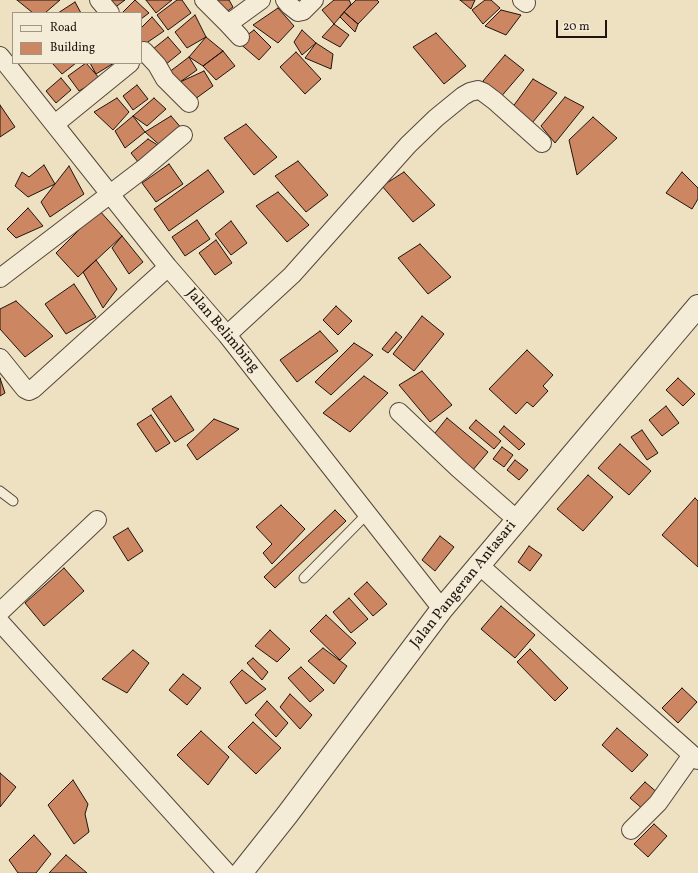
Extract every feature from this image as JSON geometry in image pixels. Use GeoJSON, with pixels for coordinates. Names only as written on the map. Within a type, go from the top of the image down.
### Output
{"type":"FeatureCollection","features":[{"type":"Feature","properties":{"kind":"street"},"geometry":{"type":"LineString","coordinates":[[99,0],[109,12]]}},
{"type":"Feature","properties":{"kind":"street"},"geometry":{"type":"LineString","coordinates":[[204,0],[234,31],[260,0]]}},
{"type":"Feature","properties":{"kind":"street"},"geometry":{"type":"LineString","coordinates":[[285,0],[298,12],[303,11],[314,0]]}},
{"type":"Feature","properties":{"kind":"street"},"geometry":{"type":"LineString","coordinates":[[142,51],[157,65],[165,79],[189,103]]}},
{"type":"Feature","properties":{"kind":"street","name":"Jalan Belimbing"},"geometry":{"type":"LineString","coordinates":[[0,56],[168,267],[228,336],[442,609]]}},
{"type":"Feature","properties":{"kind":"street"},"geometry":{"type":"LineString","coordinates":[[55,124],[129,64]]}},
{"type":"Feature","properties":{"kind":"street"},"geometry":{"type":"LineString","coordinates":[[228,336],[292,275],[408,145],[436,118],[463,96],[478,90],[483,92],[542,144]]}},
{"type":"Feature","properties":{"kind":"street"},"geometry":{"type":"LineString","coordinates":[[0,278],[110,194],[183,135]]}},
{"type":"Feature","properties":{"kind":"street"},"geometry":{"type":"LineString","coordinates":[[0,358],[25,389],[29,391],[33,389],[168,267]]}},
{"type":"Feature","properties":{"kind":"street","name":"Jalan Pangeran Antasari"},"geometry":{"type":"LineString","coordinates":[[241,873],[287,815],[442,609],[516,519],[698,306]]}},
{"type":"Feature","properties":{"kind":"street"},"geometry":{"type":"LineString","coordinates":[[399,412],[458,468],[516,519]]}},
{"type":"Feature","properties":{"kind":"street"},"geometry":{"type":"LineString","coordinates":[[0,612],[98,520]]}},
{"type":"Feature","properties":{"kind":"street"},"geometry":{"type":"LineString","coordinates":[[479,565],[695,757],[658,803],[631,830]]}},
{"type":"Feature","properties":{"kind":"street"},"geometry":{"type":"LineString","coordinates":[[0,622],[227,873]]}},
{"type":"Feature","properties":{"kind":"lane"},"geometry":{"type":"LineString","coordinates":[[0,491],[13,501]]}},
{"type":"Feature","properties":{"kind":"lane"},"geometry":{"type":"LineString","coordinates":[[304,578],[367,514]]}},
{"type":"Feature","properties":{"kind":"building"},"geometry":{"type":"Polygon","coordinates":[[[17,0],[60,0],[46,12],[32,12],[17,0]]]}},
{"type":"Feature","properties":{"kind":"building"},"geometry":{"type":"Polygon","coordinates":[[[102,0],[125,0],[110,11],[102,0]]]}},
{"type":"Feature","properties":{"kind":"building"},"geometry":{"type":"Polygon","coordinates":[[[135,0],[149,13],[142,18],[142,12],[123,12],[135,0]]]}},
{"type":"Feature","properties":{"kind":"building"},"geometry":{"type":"Polygon","coordinates":[[[146,0],[172,0],[156,13],[146,0]]]}},
{"type":"Feature","properties":{"kind":"building"},"geometry":{"type":"Polygon","coordinates":[[[177,0],[182,0],[191,13],[168,30],[157,15],[177,0]]]}},
{"type":"Feature","properties":{"kind":"building"},"geometry":{"type":"Polygon","coordinates":[[[208,0],[229,0],[233,7],[221,16],[208,0]]]}},
{"type":"Feature","properties":{"kind":"building"},"geometry":{"type":"Polygon","coordinates":[[[334,0],[349,0],[351,4],[334,24],[322,10],[334,0]]]}},
{"type":"Feature","properties":{"kind":"building"},"geometry":{"type":"Polygon","coordinates":[[[356,0],[377,0],[379,2],[358,24],[344,12],[356,0]]]}},
{"type":"Feature","properties":{"kind":"building"},"geometry":{"type":"Polygon","coordinates":[[[460,0],[475,0],[471,9],[460,0]]]}},
{"type":"Feature","properties":{"kind":"building"},"geometry":{"type":"Polygon","coordinates":[[[485,0],[491,0],[500,8],[483,24],[472,10],[485,0]]]}},
{"type":"Feature","properties":{"kind":"building"},"geometry":{"type":"Polygon","coordinates":[[[75,2],[80,12],[60,12],[75,2]]]}},
{"type":"Feature","properties":{"kind":"building"},"geometry":{"type":"Polygon","coordinates":[[[278,8],[294,26],[278,43],[253,25],[278,8]]]}},
{"type":"Feature","properties":{"kind":"building"},"geometry":{"type":"Polygon","coordinates":[[[501,10],[521,15],[506,35],[485,26],[501,10]]]}},
{"type":"Feature","properties":{"kind":"building"},"geometry":{"type":"Polygon","coordinates":[[[344,12],[358,24],[355,32],[340,17],[344,12]]]}},
{"type":"Feature","properties":{"kind":"building"},"geometry":{"type":"Polygon","coordinates":[[[195,15],[206,37],[187,48],[175,32],[195,15]]]}},
{"type":"Feature","properties":{"kind":"building"},"geometry":{"type":"Polygon","coordinates":[[[152,17],[164,31],[145,44],[142,42],[142,27],[152,17]]]}},
{"type":"Feature","properties":{"kind":"building"},"geometry":{"type":"Polygon","coordinates":[[[334,24],[349,35],[340,47],[322,37],[334,24]]]}},
{"type":"Feature","properties":{"kind":"building"},"geometry":{"type":"Polygon","coordinates":[[[254,30],[271,47],[259,60],[238,42],[254,30]]]}},
{"type":"Feature","properties":{"kind":"building"},"geometry":{"type":"Polygon","coordinates":[[[302,30],[316,43],[302,55],[294,42],[302,30]]]}},
{"type":"Feature","properties":{"kind":"building"},"geometry":{"type":"Polygon","coordinates":[[[436,33],[466,66],[444,84],[413,47],[436,33]]]}},
{"type":"Feature","properties":{"kind":"building"},"geometry":{"type":"Polygon","coordinates":[[[168,37],[181,52],[165,65],[148,53],[168,37]]]}},
{"type":"Feature","properties":{"kind":"building"},"geometry":{"type":"Polygon","coordinates":[[[206,37],[223,51],[203,66],[189,57],[206,37]]]}},
{"type":"Feature","properties":{"kind":"building"},"geometry":{"type":"Polygon","coordinates":[[[316,43],[333,54],[331,69],[305,58],[316,43]]]}},
{"type":"Feature","properties":{"kind":"building"},"geometry":{"type":"Polygon","coordinates":[[[223,51],[235,66],[216,80],[203,66],[223,51]]]}},
{"type":"Feature","properties":{"kind":"building"},"geometry":{"type":"Polygon","coordinates":[[[296,52],[321,79],[305,94],[280,67],[296,52]]]}},
{"type":"Feature","properties":{"kind":"building"},"geometry":{"type":"Polygon","coordinates":[[[505,55],[524,70],[499,99],[483,81],[505,55]]]}},
{"type":"Feature","properties":{"kind":"building"},"geometry":{"type":"Polygon","coordinates":[[[189,57],[197,70],[180,82],[164,76],[189,57]]]}},
{"type":"Feature","properties":{"kind":"building"},"geometry":{"type":"Polygon","coordinates":[[[53,64],[75,64],[62,74],[53,64]]]}},
{"type":"Feature","properties":{"kind":"building"},"geometry":{"type":"Polygon","coordinates":[[[85,64],[87,64],[100,79],[79,91],[68,76],[85,64]]]}},
{"type":"Feature","properties":{"kind":"building"},"geometry":{"type":"Polygon","coordinates":[[[91,64],[112,64],[96,74],[91,64]]]}},
{"type":"Feature","properties":{"kind":"building"},"geometry":{"type":"Polygon","coordinates":[[[204,71],[213,86],[191,102],[180,82],[204,71]]]}},
{"type":"Feature","properties":{"kind":"building"},"geometry":{"type":"Polygon","coordinates":[[[61,78],[71,90],[56,103],[46,91],[61,78]]]}},
{"type":"Feature","properties":{"kind":"building"},"geometry":{"type":"Polygon","coordinates":[[[533,79],[557,93],[532,123],[512,108],[533,79]]]}},
{"type":"Feature","properties":{"kind":"building"},"geometry":{"type":"Polygon","coordinates":[[[137,85],[148,99],[133,110],[123,96],[137,85]]]}},
{"type":"Feature","properties":{"kind":"building"},"geometry":{"type":"Polygon","coordinates":[[[565,97],[584,107],[555,143],[541,126],[565,97]]]}},
{"type":"Feature","properties":{"kind":"building"},"geometry":{"type":"Polygon","coordinates":[[[117,98],[129,112],[113,130],[94,112],[117,98]]]}},
{"type":"Feature","properties":{"kind":"building"},"geometry":{"type":"Polygon","coordinates":[[[154,98],[166,109],[147,126],[133,116],[154,98]]]}},
{"type":"Feature","properties":{"kind":"building"},"geometry":{"type":"Polygon","coordinates":[[[0,105],[15,127],[0,137],[0,105]]]}},
{"type":"Feature","properties":{"kind":"building"},"geometry":{"type":"Polygon","coordinates":[[[133,116],[145,132],[125,148],[115,131],[133,116]]]}},
{"type":"Feature","properties":{"kind":"building"},"geometry":{"type":"Polygon","coordinates":[[[171,116],[183,130],[164,149],[145,132],[171,116]]]}},
{"type":"Feature","properties":{"kind":"building"},"geometry":{"type":"Polygon","coordinates":[[[593,117],[617,138],[577,175],[569,140],[593,117]]]}},
{"type":"Feature","properties":{"kind":"building"},"geometry":{"type":"Polygon","coordinates":[[[246,124],[277,157],[254,175],[224,138],[246,124]]]}},
{"type":"Feature","properties":{"kind":"building"},"geometry":{"type":"Polygon","coordinates":[[[148,139],[164,149],[142,167],[131,153],[148,139]]]}},
{"type":"Feature","properties":{"kind":"building"},"geometry":{"type":"Polygon","coordinates":[[[298,161],[328,195],[306,212],[275,176],[298,161]]]}},
{"type":"Feature","properties":{"kind":"building"},"geometry":{"type":"Polygon","coordinates":[[[169,164],[183,184],[156,202],[142,183],[169,164]]]}},
{"type":"Feature","properties":{"kind":"building"},"geometry":{"type":"Polygon","coordinates":[[[44,165],[55,184],[28,197],[15,186],[22,172],[29,177],[44,165]]]}},
{"type":"Feature","properties":{"kind":"building"},"geometry":{"type":"Polygon","coordinates":[[[69,166],[84,194],[50,217],[41,202],[69,166]]]}},
{"type":"Feature","properties":{"kind":"building"},"geometry":{"type":"Polygon","coordinates":[[[208,170],[224,192],[169,231],[154,209],[208,170]]]}},
{"type":"Feature","properties":{"kind":"building"},"geometry":{"type":"Polygon","coordinates":[[[404,172],[435,205],[413,222],[382,186],[404,172]]]}},
{"type":"Feature","properties":{"kind":"building"},"geometry":{"type":"Polygon","coordinates":[[[682,172],[698,188],[698,199],[692,209],[666,193],[682,172]]]}},
{"type":"Feature","properties":{"kind":"building"},"geometry":{"type":"Polygon","coordinates":[[[278,192],[309,225],[287,242],[256,206],[278,192]]]}},
{"type":"Feature","properties":{"kind":"building"},"geometry":{"type":"Polygon","coordinates":[[[28,208],[43,226],[16,238],[7,229],[28,208]]]}},
{"type":"Feature","properties":{"kind":"building"},"geometry":{"type":"Polygon","coordinates":[[[99,210],[122,236],[78,277],[56,253],[99,210]]]}},
{"type":"Feature","properties":{"kind":"building"},"geometry":{"type":"Polygon","coordinates":[[[197,220],[210,239],[185,256],[172,237],[197,220]]]}},
{"type":"Feature","properties":{"kind":"building"},"geometry":{"type":"Polygon","coordinates":[[[231,221],[247,243],[231,255],[215,234],[231,221]]]}},
{"type":"Feature","properties":{"kind":"building"},"geometry":{"type":"Polygon","coordinates":[[[122,236],[143,262],[129,274],[112,248],[122,236]]]}},
{"type":"Feature","properties":{"kind":"building"},"geometry":{"type":"Polygon","coordinates":[[[216,240],[232,263],[215,275],[199,253],[216,240]]]}},
{"type":"Feature","properties":{"kind":"building"},"geometry":{"type":"Polygon","coordinates":[[[420,244],[451,277],[428,294],[398,258],[420,244]]]}},
{"type":"Feature","properties":{"kind":"building"},"geometry":{"type":"Polygon","coordinates":[[[96,260],[117,289],[103,308],[83,272],[96,260]]]}},
{"type":"Feature","properties":{"kind":"building"},"geometry":{"type":"Polygon","coordinates":[[[74,284],[96,317],[66,334],[45,304],[74,284]]]}},
{"type":"Feature","properties":{"kind":"building"},"geometry":{"type":"Polygon","coordinates":[[[16,301],[53,336],[25,357],[0,329],[0,309],[16,301]]]}},
{"type":"Feature","properties":{"kind":"building"},"geometry":{"type":"Polygon","coordinates":[[[336,306],[352,321],[338,335],[323,320],[336,306]]]}},
{"type":"Feature","properties":{"kind":"building"},"geometry":{"type":"Polygon","coordinates":[[[422,316],[444,334],[414,371],[393,354],[422,316]]]}},
{"type":"Feature","properties":{"kind":"building"},"geometry":{"type":"Polygon","coordinates":[[[320,331],[338,351],[297,382],[280,360],[320,331]]]}},
{"type":"Feature","properties":{"kind":"building"},"geometry":{"type":"Polygon","coordinates":[[[396,332],[402,337],[388,353],[382,349],[396,332]]]}},
{"type":"Feature","properties":{"kind":"building"},"geometry":{"type":"Polygon","coordinates":[[[354,343],[373,355],[331,395],[315,382],[354,343]]]}},
{"type":"Feature","properties":{"kind":"building"},"geometry":{"type":"Polygon","coordinates":[[[527,350],[553,375],[543,386],[548,391],[533,407],[527,402],[516,414],[489,389],[527,350]]]}},
{"type":"Feature","properties":{"kind":"building"},"geometry":{"type":"Polygon","coordinates":[[[422,371],[452,405],[430,422],[399,385],[422,371]]]}},
{"type":"Feature","properties":{"kind":"building"},"geometry":{"type":"Polygon","coordinates":[[[364,376],[388,393],[350,432],[323,413],[364,376]]]}},
{"type":"Feature","properties":{"kind":"building"},"geometry":{"type":"Polygon","coordinates":[[[0,378],[5,393],[0,396],[0,378]]]}},
{"type":"Feature","properties":{"kind":"building"},"geometry":{"type":"Polygon","coordinates":[[[678,378],[695,394],[683,406],[666,390],[678,378]]]}},
{"type":"Feature","properties":{"kind":"building"},"geometry":{"type":"Polygon","coordinates":[[[171,396],[194,430],[175,442],[152,409],[171,396]]]}},
{"type":"Feature","properties":{"kind":"building"},"geometry":{"type":"Polygon","coordinates":[[[666,406],[679,423],[662,436],[649,420],[666,406]]]}},
{"type":"Feature","properties":{"kind":"building"},"geometry":{"type":"Polygon","coordinates":[[[151,415],[170,443],[156,452],[137,424],[151,415]]]}},
{"type":"Feature","properties":{"kind":"building"},"geometry":{"type":"Polygon","coordinates":[[[447,418],[488,452],[472,471],[431,438],[447,418]]]}},
{"type":"Feature","properties":{"kind":"building"},"geometry":{"type":"Polygon","coordinates":[[[214,419],[239,429],[197,460],[187,445],[214,419]]]}},
{"type":"Feature","properties":{"kind":"building"},"geometry":{"type":"Polygon","coordinates":[[[476,420],[501,441],[494,449],[469,428],[476,420]]]}},
{"type":"Feature","properties":{"kind":"building"},"geometry":{"type":"Polygon","coordinates":[[[504,426],[525,444],[519,450],[499,432],[504,426]]]}},
{"type":"Feature","properties":{"kind":"building"},"geometry":{"type":"Polygon","coordinates":[[[642,430],[658,453],[647,460],[631,437],[642,430]]]}},
{"type":"Feature","properties":{"kind":"building"},"geometry":{"type":"Polygon","coordinates":[[[620,444],[651,471],[629,495],[598,468],[620,444]]]}},
{"type":"Feature","properties":{"kind":"building"},"geometry":{"type":"Polygon","coordinates":[[[502,447],[513,455],[504,467],[493,459],[502,447]]]}},
{"type":"Feature","properties":{"kind":"building"},"geometry":{"type":"Polygon","coordinates":[[[515,460],[528,470],[519,480],[507,470],[515,460]]]}},
{"type":"Feature","properties":{"kind":"building"},"geometry":{"type":"Polygon","coordinates":[[[588,475],[613,497],[583,531],[557,509],[588,475]]]}},
{"type":"Feature","properties":{"kind":"building"},"geometry":{"type":"Polygon","coordinates":[[[695,498],[698,501],[698,567],[662,535],[695,498]]]}},
{"type":"Feature","properties":{"kind":"building"},"geometry":{"type":"Polygon","coordinates":[[[281,505],[305,529],[272,564],[263,553],[272,544],[256,527],[281,505]]]}},
{"type":"Feature","properties":{"kind":"building"},"geometry":{"type":"Polygon","coordinates":[[[335,510],[346,521],[275,588],[264,577],[335,510]]]}},
{"type":"Feature","properties":{"kind":"building"},"geometry":{"type":"Polygon","coordinates":[[[128,528],[143,551],[128,561],[113,537],[128,528]]]}},
{"type":"Feature","properties":{"kind":"building"},"geometry":{"type":"Polygon","coordinates":[[[440,536],[454,547],[435,571],[422,560],[440,536]]]}},
{"type":"Feature","properties":{"kind":"building"},"geometry":{"type":"Polygon","coordinates":[[[529,546],[542,555],[530,571],[518,562],[529,546]]]}},
{"type":"Feature","properties":{"kind":"building"},"geometry":{"type":"Polygon","coordinates":[[[64,568],[84,591],[44,626],[25,603],[64,568]]]}},
{"type":"Feature","properties":{"kind":"building"},"geometry":{"type":"Polygon","coordinates":[[[367,582],[387,604],[373,616],[354,594],[367,582]]]}},
{"type":"Feature","properties":{"kind":"building"},"geometry":{"type":"Polygon","coordinates":[[[349,598],[368,619],[351,633],[333,612],[349,598]]]}},
{"type":"Feature","properties":{"kind":"building"},"geometry":{"type":"Polygon","coordinates":[[[501,606],[535,635],[515,658],[481,629],[501,606]]]}},
{"type":"Feature","properties":{"kind":"building"},"geometry":{"type":"Polygon","coordinates":[[[326,615],[356,643],[340,660],[310,631],[326,615]]]}},
{"type":"Feature","properties":{"kind":"building"},"geometry":{"type":"Polygon","coordinates":[[[270,630],[290,649],[277,662],[255,646],[270,630]]]}},
{"type":"Feature","properties":{"kind":"building"},"geometry":{"type":"Polygon","coordinates":[[[323,648],[347,666],[334,684],[308,661],[323,648]]]}},
{"type":"Feature","properties":{"kind":"building"},"geometry":{"type":"Polygon","coordinates":[[[530,649],[568,688],[555,701],[517,662],[530,649]]]}},
{"type":"Feature","properties":{"kind":"building"},"geometry":{"type":"Polygon","coordinates":[[[133,650],[149,663],[127,693],[102,679],[133,650]]]}},
{"type":"Feature","properties":{"kind":"building"},"geometry":{"type":"Polygon","coordinates":[[[253,658],[268,672],[262,680],[247,663],[253,658]]]}},
{"type":"Feature","properties":{"kind":"building"},"geometry":{"type":"Polygon","coordinates":[[[301,667],[324,690],[310,702],[288,678],[301,667]]]}},
{"type":"Feature","properties":{"kind":"building"},"geometry":{"type":"Polygon","coordinates":[[[242,670],[266,689],[246,704],[230,682],[242,670]]]}},
{"type":"Feature","properties":{"kind":"building"},"geometry":{"type":"Polygon","coordinates":[[[183,674],[201,688],[187,705],[169,690],[183,674]]]}},
{"type":"Feature","properties":{"kind":"building"},"geometry":{"type":"Polygon","coordinates":[[[682,688],[697,702],[678,723],[662,708],[682,688]]]}},
{"type":"Feature","properties":{"kind":"building"},"geometry":{"type":"Polygon","coordinates":[[[290,694],[312,715],[300,729],[280,707],[290,694]]]}},
{"type":"Feature","properties":{"kind":"building"},"geometry":{"type":"Polygon","coordinates":[[[267,701],[288,723],[276,737],[255,715],[267,701]]]}},
{"type":"Feature","properties":{"kind":"building"},"geometry":{"type":"Polygon","coordinates":[[[253,722],[281,748],[256,774],[228,747],[253,722]]]}},
{"type":"Feature","properties":{"kind":"building"},"geometry":{"type":"Polygon","coordinates":[[[617,728],[648,755],[632,772],[602,745],[617,728]]]}},
{"type":"Feature","properties":{"kind":"building"},"geometry":{"type":"Polygon","coordinates":[[[201,731],[229,757],[208,785],[177,755],[201,731]]]}},
{"type":"Feature","properties":{"kind":"building"},"geometry":{"type":"Polygon","coordinates":[[[0,773],[16,787],[0,807],[0,773]]]}},
{"type":"Feature","properties":{"kind":"building"},"geometry":{"type":"Polygon","coordinates":[[[73,780],[88,804],[85,814],[89,832],[74,844],[48,805],[73,780]]]}},
{"type":"Feature","properties":{"kind":"building"},"geometry":{"type":"Polygon","coordinates":[[[645,782],[659,794],[644,810],[630,798],[645,782]]]}},
{"type":"Feature","properties":{"kind":"building"},"geometry":{"type":"Polygon","coordinates":[[[654,824],[667,836],[648,857],[634,844],[654,824]]]}},
{"type":"Feature","properties":{"kind":"building"},"geometry":{"type":"Polygon","coordinates":[[[34,835],[51,854],[36,873],[18,873],[9,860],[34,835]]]}},
{"type":"Feature","properties":{"kind":"building"},"geometry":{"type":"Polygon","coordinates":[[[66,855],[87,873],[49,873],[66,855]]]}}]}
